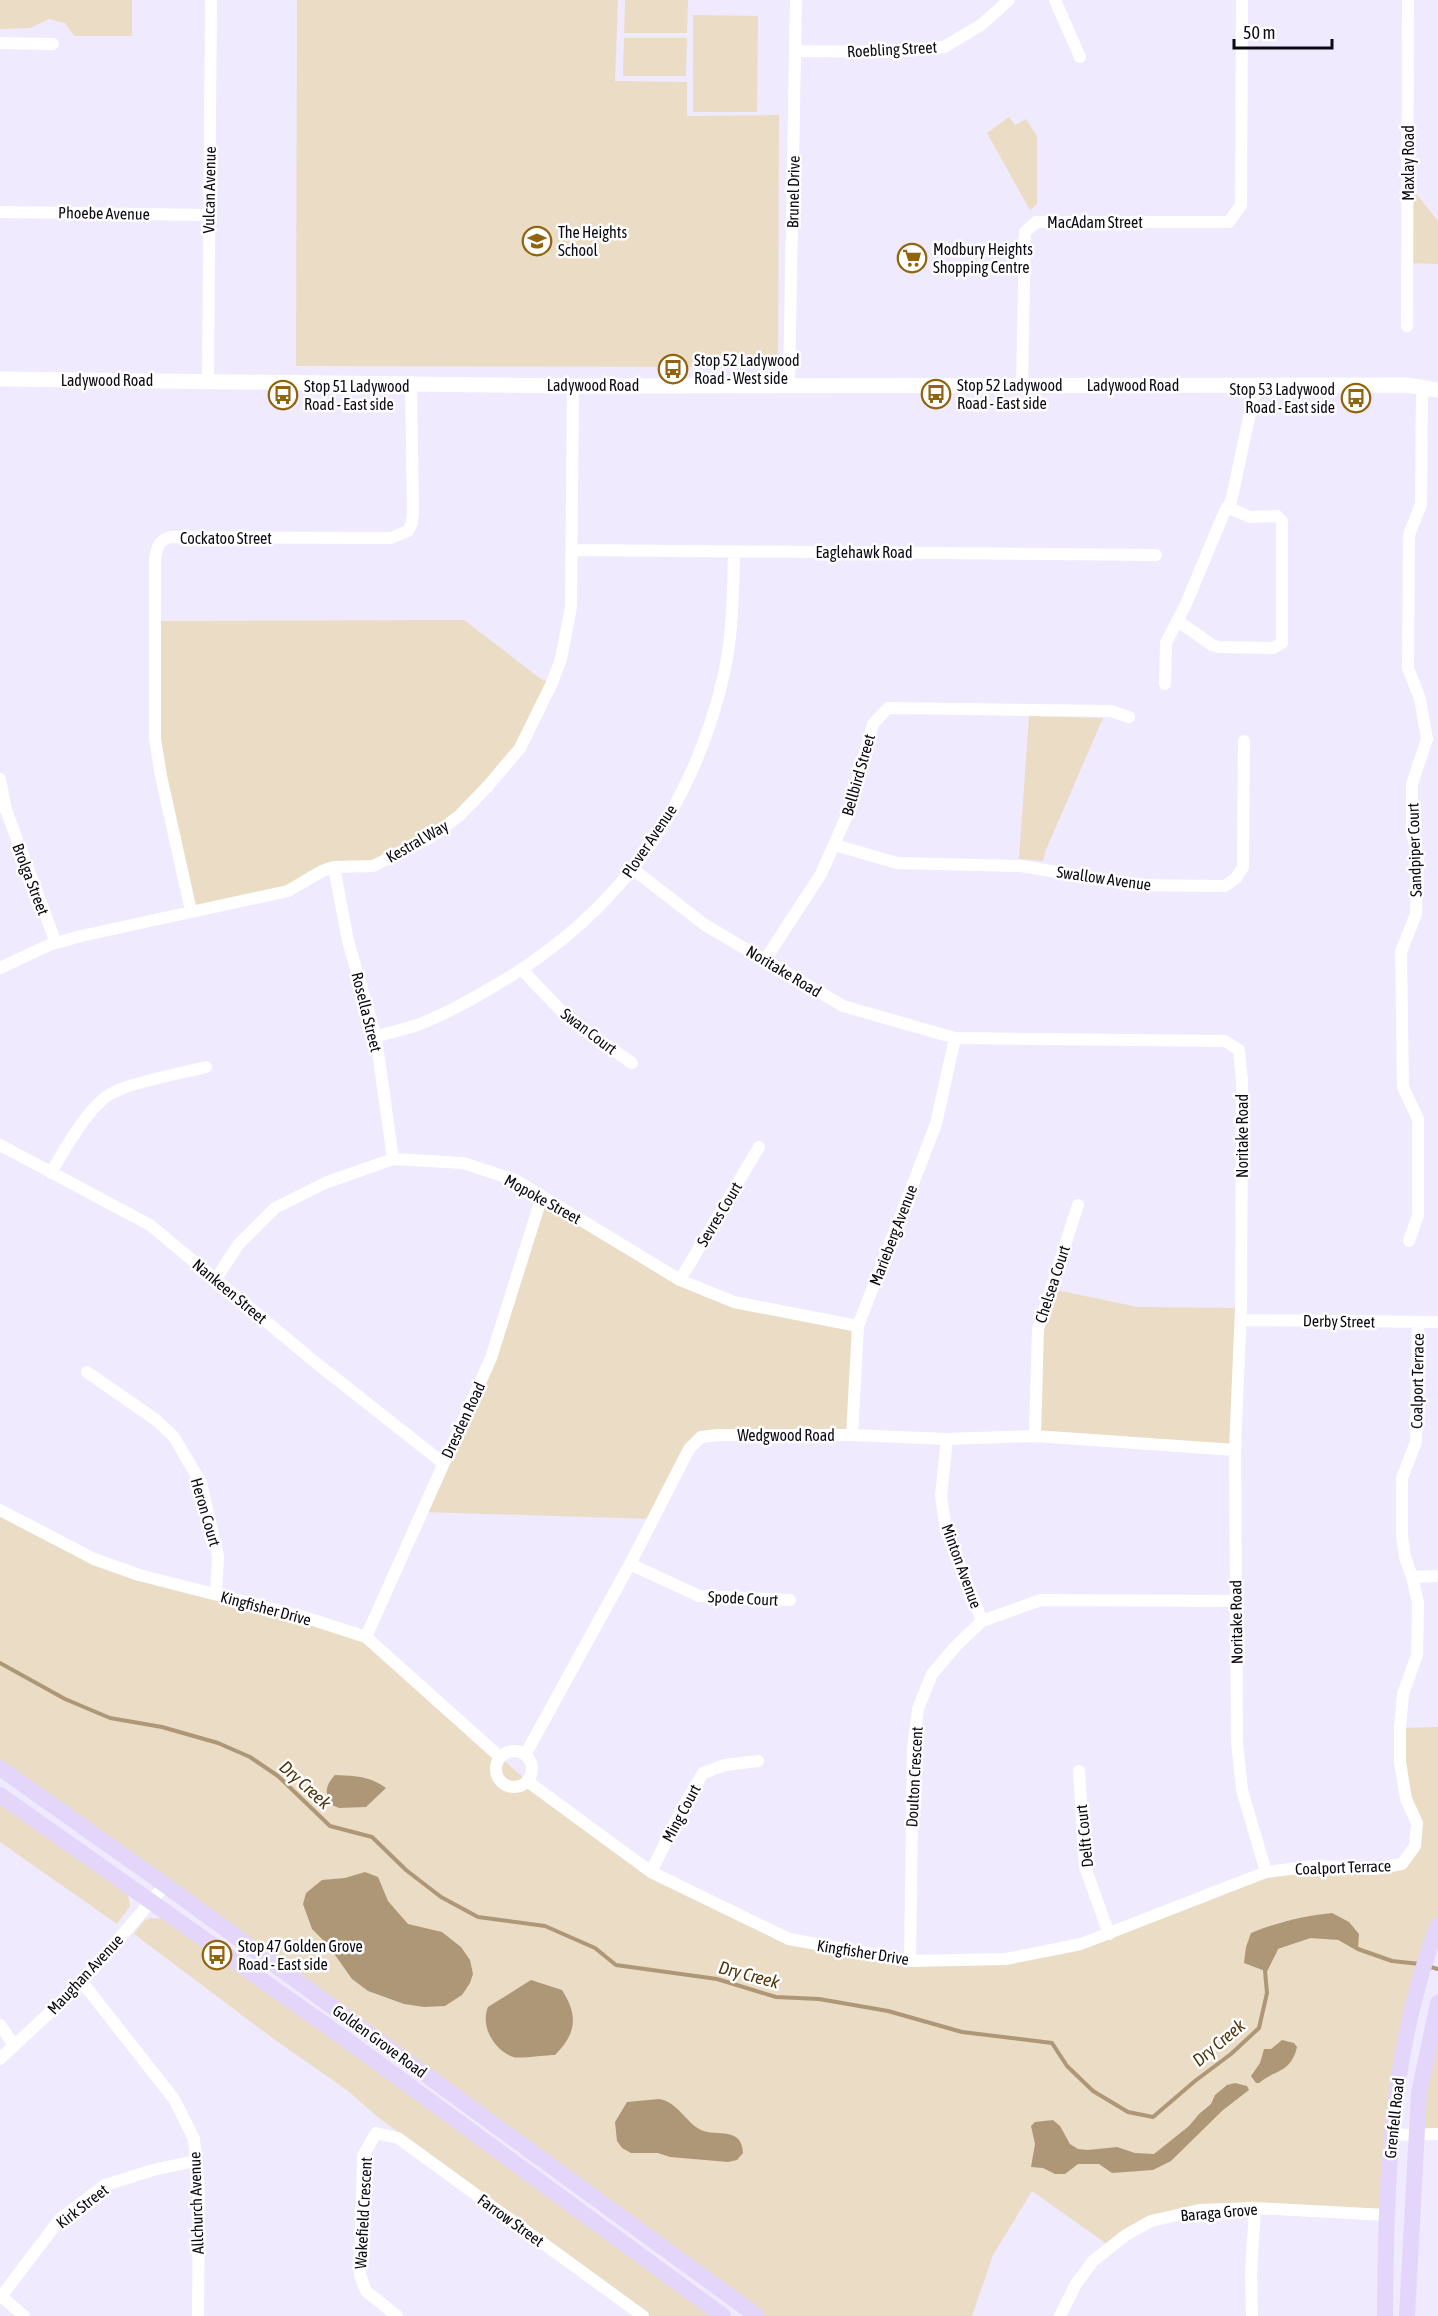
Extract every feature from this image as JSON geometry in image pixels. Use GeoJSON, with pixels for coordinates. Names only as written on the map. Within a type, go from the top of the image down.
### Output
{"type":"FeatureCollection","features":[{"type":"Feature","properties":{"kind":"main road","name":"Golden Grove Road"},"geometry":{"type":"LineString","coordinates":[[0,1768],[165,1885],[757,2316]]}},
{"type":"Feature","properties":{"kind":"main road","name":"Golden Grove Road"},"geometry":{"type":"LineString","coordinates":[[0,1795],[151,1904],[351,2043],[723,2316]]}},
{"type":"Feature","properties":{"kind":"main road","name":"Grenfell Road"},"geometry":{"type":"LineString","coordinates":[[1385,2316],[1386,2216],[1391,2135],[1403,2043],[1418,1984],[1438,1925]]}},
{"type":"Feature","properties":{"kind":"main road","name":"Grenfell Road"},"geometry":{"type":"LineString","coordinates":[[1407,2316],[1415,2135],[1424,2064],[1438,2003]]}},
{"type":"Feature","properties":{"kind":"street","name":"Vulcan Avenue"},"geometry":{"type":"LineString","coordinates":[[208,380],[211,0]]}},
{"type":"Feature","properties":{"kind":"street","name":"Brunel Drive"},"geometry":{"type":"LineString","coordinates":[[789,384],[796,0]]}},
{"type":"Feature","properties":{"kind":"street","name":"Roebling Street"},"geometry":{"type":"LineString","coordinates":[[795,51],[896,52],[944,47],[981,25],[1009,0]]}},
{"type":"Feature","properties":{"kind":"street"},"geometry":{"type":"LineString","coordinates":[[1055,0],[1080,57]]}},
{"type":"Feature","properties":{"kind":"street","name":"MacAdam Street"},"geometry":{"type":"LineString","coordinates":[[1022,385],[1025,232],[1036,222],[1229,222],[1241,205],[1242,0]]}},
{"type":"Feature","properties":{"kind":"street","name":"Maxlay Road"},"geometry":{"type":"LineString","coordinates":[[1407,326],[1408,0]]}},
{"type":"Feature","properties":{"kind":"street"},"geometry":{"type":"LineString","coordinates":[[0,43],[53,44]]}},
{"type":"Feature","properties":{"kind":"street","name":"Phoebe Avenue"},"geometry":{"type":"LineString","coordinates":[[0,212],[208,215]]}},
{"type":"Feature","properties":{"kind":"street","name":"Ladywood Road"},"geometry":{"type":"LineString","coordinates":[[0,379],[411,382],[573,386],[1407,385],[1438,390]]}},
{"type":"Feature","properties":{"kind":"street","name":"Cockatoo Street"},"geometry":{"type":"LineString","coordinates":[[191,911],[155,739],[155,559],[157,546],[164,539],[171,537],[391,538],[401,536],[412,524],[413,511],[411,382]]}},
{"type":"Feature","properties":{"kind":"street"},"geometry":{"type":"LineString","coordinates":[[1165,684],[1166,643],[1233,497],[1256,385]]}},
{"type":"Feature","properties":{"kind":"street","name":"Kestral Way"},"geometry":{"type":"LineString","coordinates":[[0,968],[56,943],[288,891],[322,871],[334,867],[373,866],[431,837],[460,815],[520,748],[552,683],[561,659],[571,607],[573,386]]}},
{"type":"Feature","properties":{"kind":"street","name":"Sandpiper Court"},"geometry":{"type":"LineString","coordinates":[[1409,1241],[1418,1215],[1418,1119],[1403,1087],[1401,952],[1416,914],[1418,858],[1412,833],[1412,784],[1433,739],[1408,668],[1409,535],[1421,504],[1422,387]]}},
{"type":"Feature","properties":{"kind":"street"},"geometry":{"type":"LineString","coordinates":[[1178,621],[1212,645],[1219,647],[1273,648],[1282,643],[1282,521],[1277,516],[1250,516],[1227,507]]}},
{"type":"Feature","properties":{"kind":"street","name":"Eaglehawk Road"},"geometry":{"type":"LineString","coordinates":[[573,550],[1156,555]]}},
{"type":"Feature","properties":{"kind":"street","name":"Plover Avenue"},"geometry":{"type":"LineString","coordinates":[[376,1037],[421,1024],[472,999],[522,970],[576,929],[634,870],[669,816],[694,767],[712,717],[724,674],[732,629],[734,552]]}},
{"type":"Feature","properties":{"kind":"street","name":"Bellbird Street"},"geometry":{"type":"LineString","coordinates":[[765,960],[821,874],[848,813],[873,724],[888,708],[1111,711],[1128,717]]}},
{"type":"Feature","properties":{"kind":"street","name":"Swallow Avenue"},"geometry":{"type":"LineString","coordinates":[[835,845],[897,863],[1021,866],[1133,885],[1225,886],[1236,878],[1243,867],[1244,741]]}},
{"type":"Feature","properties":{"kind":"street","name":"Brolga Street"},"geometry":{"type":"LineString","coordinates":[[0,779],[3,811],[56,943]]}},
{"type":"Feature","properties":{"kind":"street","name":"Rosella Street"},"geometry":{"type":"LineString","coordinates":[[334,867],[348,941],[376,1037],[393,1159]]}},
{"type":"Feature","properties":{"kind":"street","name":"Noritake Road"},"geometry":{"type":"LineString","coordinates":[[634,870],[705,925],[843,1006],[955,1038],[1225,1041],[1239,1050],[1242,1081],[1241,1320],[1235,1450],[1237,1742],[1242,1790],[1266,1872]]}},
{"type":"Feature","properties":{"kind":"street","name":"Swan Court"},"geometry":{"type":"LineString","coordinates":[[522,970],[570,1020],[632,1063]]}},
{"type":"Feature","properties":{"kind":"street","name":"Marieberg Avenue"},"geometry":{"type":"LineString","coordinates":[[852,1435],[858,1326],[936,1124],[955,1038]]}},
{"type":"Feature","properties":{"kind":"street"},"geometry":{"type":"LineString","coordinates":[[51,1173],[71,1138],[102,1101],[115,1091],[206,1067]]}},
{"type":"Feature","properties":{"kind":"street","name":"Nankeen Street"},"geometry":{"type":"LineString","coordinates":[[0,1145],[150,1225],[315,1362],[443,1463]]}},
{"type":"Feature","properties":{"kind":"street","name":"Sevres Court"},"geometry":{"type":"LineString","coordinates":[[680,1280],[759,1147]]}},
{"type":"Feature","properties":{"kind":"street","name":"Mopoke Street"},"geometry":{"type":"LineString","coordinates":[[216,1279],[238,1245],[275,1208],[325,1183],[393,1159],[463,1163],[515,1180],[680,1280],[734,1302],[858,1326]]}},
{"type":"Feature","properties":{"kind":"street","name":"Dresden Road"},"geometry":{"type":"LineString","coordinates":[[366,1636],[491,1358],[542,1196]]}},
{"type":"Feature","properties":{"kind":"street","name":"Chelsea Court"},"geometry":{"type":"LineString","coordinates":[[1035,1436],[1038,1329],[1078,1205]]}},
{"type":"Feature","properties":{"kind":"street","name":"Derby Street"},"geometry":{"type":"LineString","coordinates":[[1241,1320],[1438,1322]]}},
{"type":"Feature","properties":{"kind":"street","name":"Coalport Terrace"},"geometry":{"type":"LineString","coordinates":[[1266,1872],[1314,1866],[1374,1869],[1402,1864],[1415,1846],[1417,1823],[1406,1799],[1400,1762],[1400,1728],[1403,1694],[1417,1655],[1418,1602],[1405,1557],[1402,1536],[1402,1478],[1416,1442],[1418,1322]]}},
{"type":"Feature","properties":{"kind":"street","name":"Heron Court"},"geometry":{"type":"LineString","coordinates":[[87,1372],[156,1420],[180,1446],[201,1483],[218,1556],[216,1594]]}},
{"type":"Feature","properties":{"kind":"street","name":"Wedgwood Road"},"geometry":{"type":"LineString","coordinates":[[525,1755],[630,1564],[689,1449],[701,1437],[852,1435],[947,1439],[1035,1436],[1235,1450]]}},
{"type":"Feature","properties":{"kind":"street","name":"Minton Avenue"},"geometry":{"type":"LineString","coordinates":[[947,1439],[941,1496],[946,1531],[982,1621]]}},
{"type":"Feature","properties":{"kind":"street","name":"Kingfisher Drive"},"geometry":{"type":"LineString","coordinates":[[0,1510],[94,1559],[139,1575],[304,1617],[366,1636],[500,1758]]}},
{"type":"Feature","properties":{"kind":"street","name":"Spode Court"},"geometry":{"type":"LineString","coordinates":[[630,1564],[699,1596],[790,1600]]}},
{"type":"Feature","properties":{"kind":"street"},"geometry":{"type":"LineString","coordinates":[[1412,1577],[1438,1576]]}},
{"type":"Feature","properties":{"kind":"street","name":"Doulton Crescent"},"geometry":{"type":"LineString","coordinates":[[910,1961],[913,1749],[918,1709],[932,1674],[956,1646],[982,1621],[1041,1600],[1235,1601]]}},
{"type":"Feature","properties":{"kind":"street"},"geometry":{"type":"LineString","coordinates":[[515,1751],[525,1755],[531,1764],[527,1781],[517,1786],[505,1784],[497,1775],[496,1769],[500,1758],[504,1754],[515,1751]]}},
{"type":"Feature","properties":{"kind":"street","name":"Ming Court"},"geometry":{"type":"LineString","coordinates":[[651,1872],[682,1807],[703,1773],[725,1765],[758,1761]]}},
{"type":"Feature","properties":{"kind":"street","name":"Delft Court"},"geometry":{"type":"LineString","coordinates":[[1079,1771],[1085,1867],[1109,1934]]}},
{"type":"Feature","properties":{"kind":"street","name":"Kingfisher Drive"},"geometry":{"type":"LineString","coordinates":[[527,1781],[651,1872],[789,1939],[910,1961],[1006,1959],[1081,1944],[1266,1872]]}},
{"type":"Feature","properties":{"kind":"street","name":"Maughan Avenue"},"geometry":{"type":"LineString","coordinates":[[0,2059],[82,1982],[165,1885]]}},
{"type":"Feature","properties":{"kind":"street","name":"Allchurch Avenue"},"geometry":{"type":"LineString","coordinates":[[82,1982],[174,2099],[194,2139],[199,2193],[198,2316]]}},
{"type":"Feature","properties":{"kind":"street"},"geometry":{"type":"LineString","coordinates":[[0,2025],[14,2045]]}},
{"type":"Feature","properties":{"kind":"street","name":"Wakefield Crescent"},"geometry":{"type":"LineString","coordinates":[[376,2133],[363,2156],[360,2275],[366,2292],[397,2316]]}},
{"type":"Feature","properties":{"kind":"street","name":"Farrow Street"},"geometry":{"type":"LineString","coordinates":[[376,2133],[398,2138],[643,2316]]}},
{"type":"Feature","properties":{"kind":"street"},"geometry":{"type":"LineString","coordinates":[[1391,2135],[1438,2134]]}},
{"type":"Feature","properties":{"kind":"street","name":"Kirk Street"},"geometry":{"type":"LineString","coordinates":[[1,2297],[60,2219],[105,2184],[195,2161]]}},
{"type":"Feature","properties":{"kind":"street"},"geometry":{"type":"LineString","coordinates":[[1252,2316],[1251,2272],[1255,2208]]}},
{"type":"Feature","properties":{"kind":"street","name":"Baraga Grove"},"geometry":{"type":"LineString","coordinates":[[1060,2316],[1076,2284],[1093,2261],[1126,2235],[1151,2221],[1199,2210],[1255,2208],[1386,2216]]}},
{"type":"Feature","properties":{"kind":"street"},"geometry":{"type":"LineString","coordinates":[[1,2297],[24,2316]]}},
{"type":"Feature","properties":{"kind":"shaded area"},"geometry":{"type":"Polygon","coordinates":[[[0,0],[132,0],[132,36],[74,36],[65,23],[49,19],[30,28],[0,29],[0,0]]]}},
{"type":"Feature","properties":{"kind":"shaded area","name":"The Heights School"},"geometry":{"type":"Polygon","coordinates":[[[297,0],[618,0],[615,81],[687,82],[687,116],[779,115],[778,367],[296,366],[297,0]]]}},
{"type":"Feature","properties":{"kind":"shaded area"},"geometry":{"type":"Polygon","coordinates":[[[625,0],[688,0],[687,33],[624,33],[625,0]]]}},
{"type":"Feature","properties":{"kind":"shaded area"},"geometry":{"type":"Polygon","coordinates":[[[693,15],[758,16],[757,112],[693,112],[693,15]]]}},
{"type":"Feature","properties":{"kind":"shaded area"},"geometry":{"type":"Polygon","coordinates":[[[624,38],[687,38],[686,76],[623,76],[624,38]]]}},
{"type":"Feature","properties":{"kind":"shaded area"},"geometry":{"type":"Polygon","coordinates":[[[1009,117],[1015,125],[1026,119],[1037,136],[1037,204],[1030,210],[987,133],[1009,117]]]}},
{"type":"Feature","properties":{"kind":"shaded area"},"geometry":{"type":"Polygon","coordinates":[[[1414,191],[1438,221],[1438,264],[1408,263],[1414,191]]]}},
{"type":"Feature","properties":{"kind":"shaded area"},"geometry":{"type":"Polygon","coordinates":[[[464,620],[541,679],[552,683],[520,748],[460,815],[392,858],[347,865],[308,880],[191,911],[161,776],[154,621],[464,620]]]}},
{"type":"Feature","properties":{"kind":"shaded area"},"geometry":{"type":"Polygon","coordinates":[[[1029,716],[1103,718],[1043,861],[1019,859],[1029,716]]]}},
{"type":"Feature","properties":{"kind":"shaded area"},"geometry":{"type":"Polygon","coordinates":[[[542,1196],[680,1280],[734,1302],[858,1326],[852,1435],[701,1437],[653,1519],[423,1512],[491,1358],[542,1196]]]}},
{"type":"Feature","properties":{"kind":"shaded area"},"geometry":{"type":"Polygon","coordinates":[[[1051,1289],[1138,1307],[1241,1308],[1235,1450],[1035,1436],[1038,1329],[1051,1289]]]}},
{"type":"Feature","properties":{"kind":"shaded area"},"geometry":{"type":"Polygon","coordinates":[[[0,1510],[94,1559],[366,1637],[527,1781],[651,1872],[789,1939],[910,1961],[1006,1959],[1109,1934],[1266,1872],[1402,1864],[1415,1846],[1406,1799],[1400,1728],[1438,1727],[1438,1926],[1414,2001],[1386,2215],[1255,2208],[1151,2221],[1111,2247],[1032,2191],[993,2255],[972,2316],[757,2316],[0,1768],[0,1510]]]}},
{"type":"Feature","properties":{"kind":"shaded area"},"geometry":{"type":"Polygon","coordinates":[[[335,1775],[368,1779],[386,1788],[366,1807],[339,1808],[330,1804],[327,1796],[329,1782],[335,1775]]]}},
{"type":"Feature","properties":{"kind":"shaded area"},"geometry":{"type":"Polygon","coordinates":[[[0,1802],[128,1895],[130,1906],[117,1924],[0,1842],[0,1802]]]}},
{"type":"Feature","properties":{"kind":"shaded area"},"geometry":{"type":"Polygon","coordinates":[[[365,1872],[378,1877],[388,1901],[408,1924],[442,1932],[461,1947],[470,1960],[473,1974],[462,1995],[445,2006],[424,2007],[404,2004],[368,1991],[352,1979],[328,1945],[312,1929],[303,1904],[306,1893],[322,1880],[345,1878],[365,1872]]]}},
{"type":"Feature","properties":{"kind":"shaded area"},"geometry":{"type":"Polygon","coordinates":[[[1332,1913],[1349,1922],[1359,1934],[1358,1949],[1336,1939],[1309,1938],[1277,1947],[1265,1971],[1244,1963],[1251,1933],[1291,1920],[1332,1913]]]}},
{"type":"Feature","properties":{"kind":"shaded area"},"geometry":{"type":"Polygon","coordinates":[[[150,1918],[171,1922],[713,2316],[649,2316],[379,2118],[348,2091],[271,2037],[134,1934],[144,1921],[150,1918]]]}},
{"type":"Feature","properties":{"kind":"shaded area"},"geometry":{"type":"Polygon","coordinates":[[[531,1980],[562,1990],[571,2008],[573,2024],[568,2039],[555,2055],[513,2057],[500,2049],[490,2036],[486,2014],[488,2007],[531,1980]]]}},
{"type":"Feature","properties":{"kind":"shaded area"},"geometry":{"type":"Polygon","coordinates":[[[1438,2004],[1438,2133],[1415,2135],[1438,2004]]]}},
{"type":"Feature","properties":{"kind":"shaded area"},"geometry":{"type":"Polygon","coordinates":[[[1282,2040],[1294,2043],[1297,2047],[1291,2062],[1282,2070],[1256,2083],[1251,2076],[1260,2063],[1264,2049],[1271,2049],[1282,2040]]]}},
{"type":"Feature","properties":{"kind":"shaded area"},"geometry":{"type":"Polygon","coordinates":[[[1235,2083],[1247,2086],[1249,2090],[1223,2110],[1171,2161],[1153,2170],[1112,2173],[1099,2164],[1078,2164],[1065,2174],[1055,2174],[1043,2168],[1031,2167],[1035,2144],[1031,2126],[1035,2122],[1053,2120],[1060,2126],[1070,2144],[1078,2149],[1117,2147],[1135,2153],[1154,2154],[1189,2126],[1211,2104],[1215,2095],[1227,2085],[1235,2083]]]}},
{"type":"Feature","properties":{"kind":"shaded area"},"geometry":{"type":"Polygon","coordinates":[[[659,2099],[671,2104],[701,2130],[728,2134],[738,2139],[743,2153],[737,2160],[728,2162],[670,2157],[658,2153],[631,2153],[622,2148],[617,2141],[615,2122],[627,2102],[659,2099]]]}},
{"type":"Feature","properties":{"kind":"waterway","name":"Dry Creek"},"geometry":{"type":"LineString","coordinates":[[0,1663],[65,1699],[110,1718],[162,1727],[218,1743],[250,1757],[278,1776],[330,1826],[372,1837],[406,1870],[441,1897],[478,1917],[545,1926],[595,1948],[616,1965],[717,1979],[776,1997],[819,1999],[888,2011],[962,2032],[1052,2043],[1067,2066],[1093,2091],[1128,2112],[1153,2117],[1231,2054],[1259,2028],[1267,1993],[1265,1971],[1277,1947],[1310,1936],[1339,1938],[1358,1949],[1392,1961],[1420,1964]]}},
{"type":"Feature","properties":{"kind":"waterway","name":"Dry Creek"},"geometry":{"type":"LineString","coordinates":[[1427,1966],[1438,1969]]}},
{"type":"Feature","properties":{"kind":"place","name":"The Heights School"},"geometry":{"type":"Point","coordinates":[537,241]}},
{"type":"Feature","properties":{"kind":"place","name":"Modbury Heights Shopping Centre"},"geometry":{"type":"Point","coordinates":[912,258]}},
{"type":"Feature","properties":{"kind":"place","name":"Stop 52 Ladywood Road - West side"},"geometry":{"type":"Point","coordinates":[673,369]}},
{"type":"Feature","properties":{"kind":"place","name":"Stop 52 Ladywood Road - East side"},"geometry":{"type":"Point","coordinates":[936,394]}},
{"type":"Feature","properties":{"kind":"place","name":"Stop 51 Ladywood Road - East side"},"geometry":{"type":"Point","coordinates":[283,395]}},
{"type":"Feature","properties":{"kind":"place","name":"Stop 53 Ladywood Road - East side"},"geometry":{"type":"Point","coordinates":[1356,398]}},
{"type":"Feature","properties":{"kind":"place","name":"Stop 47 Golden Grove Road - East side"},"geometry":{"type":"Point","coordinates":[217,1955]}}]}
